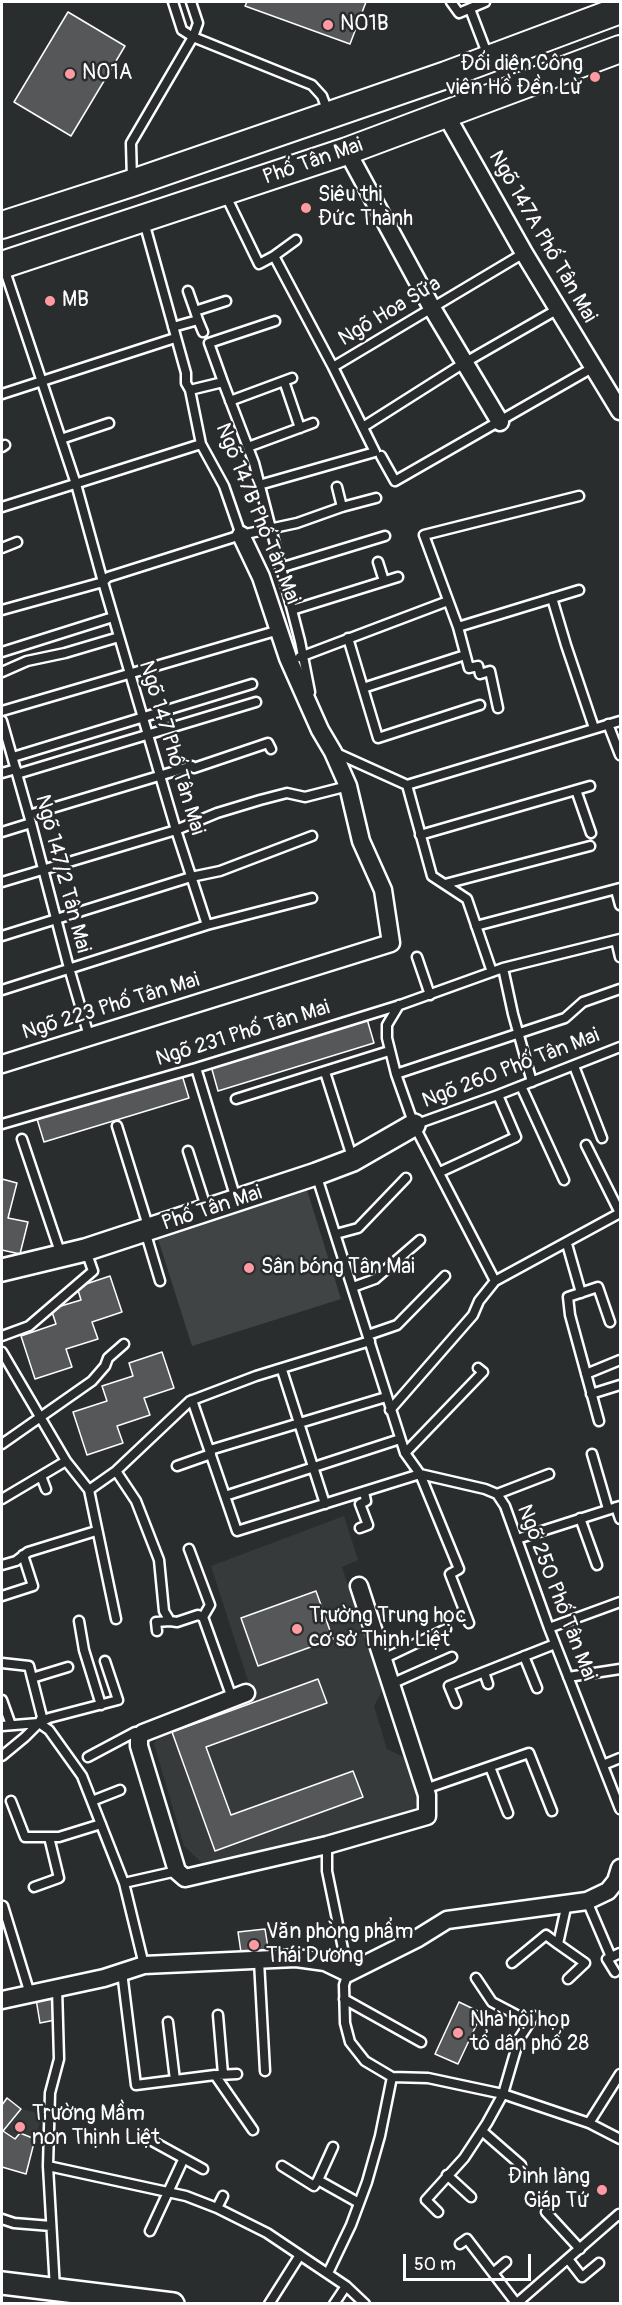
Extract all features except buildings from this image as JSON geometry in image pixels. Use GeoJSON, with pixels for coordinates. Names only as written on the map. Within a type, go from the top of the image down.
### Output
{"type":"FeatureCollection","features":[{"type":"Feature","properties":{"kind":"main road","name":"Phố Tân Mai"},"geometry":{"type":"LineString","coordinates":[[2,225],[330,115],[621,10]]}},
{"type":"Feature","properties":{"kind":"main road","name":"Phố Tân Mai"},"geometry":{"type":"LineString","coordinates":[[2,265],[347,151],[621,49]]}},
{"type":"Feature","properties":{"kind":"main road"},"geometry":{"type":"LineString","coordinates":[[132,183],[143,219]]}},
{"type":"Feature","properties":{"kind":"street","name":"Ngõ 147A Phố Tân Mai"},"geometry":{"type":"LineString","coordinates":[[446,115],[524,253],[592,368],[621,411]]}},
{"type":"Feature","properties":{"kind":"street"},"geometry":{"type":"LineString","coordinates":[[347,151],[432,308],[500,422]]}},
{"type":"Feature","properties":{"kind":"street","name":"Ngõ 147B Phố Tân Mai"},"geometry":{"type":"LineString","coordinates":[[233,994],[391,943],[383,890],[361,841],[348,786],[314,718],[296,659],[279,630],[261,578],[241,535]]}},
{"type":"Feature","properties":{"kind":"street","name":"Ngõ 223 Phố Tân Mai"},"geometry":{"type":"LineString","coordinates":[[2,1064],[233,994]]}},
{"type":"Feature","properties":{"kind":"street","name":"Phố Tân Mai"},"geometry":{"type":"LineString","coordinates":[[2,1270],[85,1250],[316,1174],[353,1160],[414,1125]]}},
{"type":"Feature","properties":{"kind":"street"},"geometry":{"type":"LineString","coordinates":[[239,1695],[143,1733],[139,1737],[139,1746],[177,1871],[186,1878],[327,1845],[427,1816],[427,1795],[359,1587]]}},
{"type":"Feature","properties":{"kind":"street"},"geometry":{"type":"LineString","coordinates":[[2,2000],[144,1965],[296,1958],[325,1962],[348,1973],[418,1938],[447,1920],[587,1901],[608,1891],[616,1881],[621,1868]]}},
{"type":"Feature","properties":{"kind":"street"},"geometry":{"type":"LineString","coordinates":[[2,2283],[54,2296],[173,2304]]}},
{"type":"Feature","properties":{"kind":"lane"},"geometry":{"type":"LineString","coordinates":[[173,2],[182,30],[193,38],[312,85],[321,96],[330,115]]}},
{"type":"Feature","properties":{"kind":"lane"},"geometry":{"type":"LineString","coordinates":[[132,183],[131,142],[193,38],[198,23],[191,2]]}},
{"type":"Feature","properties":{"kind":"lane"},"geometry":{"type":"LineString","coordinates":[[451,2],[459,13],[485,2]]}},
{"type":"Feature","properties":{"kind":"lane"},"geometry":{"type":"LineString","coordinates":[[470,9],[489,59]]}},
{"type":"Feature","properties":{"kind":"lane"},"geometry":{"type":"LineString","coordinates":[[224,192],[259,264],[296,240]]}},
{"type":"Feature","properties":{"kind":"lane","name":"Ngõ 147B Phố Tân Mai"},"geometry":{"type":"LineString","coordinates":[[143,219],[186,373],[186,383],[190,390],[201,444],[224,486],[241,535]]}},
{"type":"Feature","properties":{"kind":"lane","name":"Ngõ Hoa Sữa"},"geometry":{"type":"LineString","coordinates":[[259,485],[375,452],[333,367],[524,253]]}},
{"type":"Feature","properties":{"kind":"lane"},"geometry":{"type":"LineString","coordinates":[[274,256],[333,367]]}},
{"type":"Feature","properties":{"kind":"lane","name":"Ngõ 147 Phố Tân Mai"},"geometry":{"type":"LineString","coordinates":[[2,265],[76,484],[160,777],[207,925]]}},
{"type":"Feature","properties":{"kind":"lane"},"geometry":{"type":"LineString","coordinates":[[188,291],[203,332]]}},
{"type":"Feature","properties":{"kind":"lane"},"geometry":{"type":"LineString","coordinates":[[173,327],[226,302]]}},
{"type":"Feature","properties":{"kind":"lane"},"geometry":{"type":"LineString","coordinates":[[363,428],[464,363],[558,309]]}},
{"type":"Feature","properties":{"kind":"lane","name":"Ngõ 147B Phố Tân Mai"},"geometry":{"type":"LineString","coordinates":[[275,321],[208,343],[248,447],[259,485],[292,610],[296,659]]}},
{"type":"Feature","properties":{"kind":"lane"},"geometry":{"type":"LineString","coordinates":[[2,394],[175,338]]}},
{"type":"Feature","properties":{"kind":"lane"},"geometry":{"type":"LineString","coordinates":[[381,456],[395,481],[592,368]]}},
{"type":"Feature","properties":{"kind":"lane"},"geometry":{"type":"LineString","coordinates":[[230,401],[288,379],[300,428]]}},
{"type":"Feature","properties":{"kind":"lane"},"geometry":{"type":"LineString","coordinates":[[190,390],[223,381]]}},
{"type":"Feature","properties":{"kind":"lane"},"geometry":{"type":"LineString","coordinates":[[61,439],[110,423]]}},
{"type":"Feature","properties":{"kind":"lane"},"geometry":{"type":"LineString","coordinates":[[248,447],[313,423]]}},
{"type":"Feature","properties":{"kind":"lane"},"geometry":{"type":"LineString","coordinates":[[2,507],[201,444]]}},
{"type":"Feature","properties":{"kind":"lane"},"geometry":{"type":"LineString","coordinates":[[337,487],[342,507]]}},
{"type":"Feature","properties":{"kind":"lane"},"geometry":{"type":"LineString","coordinates":[[498,708],[490,671],[480,674],[478,666],[468,669],[458,627],[424,535],[579,496]]}},
{"type":"Feature","properties":{"kind":"lane"},"geometry":{"type":"LineString","coordinates":[[2,609],[103,582],[108,577],[241,535],[297,522],[376,498]]}},
{"type":"Feature","properties":{"kind":"lane"},"geometry":{"type":"LineString","coordinates":[[280,568],[385,536]]}},
{"type":"Feature","properties":{"kind":"lane"},"geometry":{"type":"LineString","coordinates":[[2,548],[17,542]]}},
{"type":"Feature","properties":{"kind":"lane"},"geometry":{"type":"LineString","coordinates":[[378,562],[384,581]]}},
{"type":"Feature","properties":{"kind":"lane"},"geometry":{"type":"LineString","coordinates":[[292,610],[398,577]]}},
{"type":"Feature","properties":{"kind":"lane"},"geometry":{"type":"LineString","coordinates":[[458,627],[579,590]]}},
{"type":"Feature","properties":{"kind":"lane"},"geometry":{"type":"LineString","coordinates":[[552,598],[594,728]]}},
{"type":"Feature","properties":{"kind":"lane"},"geometry":{"type":"LineString","coordinates":[[296,659],[448,602]]}},
{"type":"Feature","properties":{"kind":"lane"},"geometry":{"type":"LineString","coordinates":[[2,652],[113,617]]}},
{"type":"Feature","properties":{"kind":"lane"},"geometry":{"type":"LineString","coordinates":[[2,711],[279,630]]}},
{"type":"Feature","properties":{"kind":"lane"},"geometry":{"type":"LineString","coordinates":[[2,672],[27,661],[119,637]]}},
{"type":"Feature","properties":{"kind":"lane"},"geometry":{"type":"LineString","coordinates":[[348,638],[378,738],[480,705]]}},
{"type":"Feature","properties":{"kind":"lane"},"geometry":{"type":"LineString","coordinates":[[363,688],[465,655]]}},
{"type":"Feature","properties":{"kind":"lane"},"geometry":{"type":"LineString","coordinates":[[13,757],[252,684]]}},
{"type":"Feature","properties":{"kind":"lane"},"geometry":{"type":"LineString","coordinates":[[2,773],[17,771],[148,735],[256,702]]}},
{"type":"Feature","properties":{"kind":"lane","name":"Ngõ 147/2 Tân Mai"},"geometry":{"type":"LineString","coordinates":[[2,721],[89,1036]]}},
{"type":"Feature","properties":{"kind":"lane"},"geometry":{"type":"LineString","coordinates":[[333,752],[407,785],[621,721]]}},
{"type":"Feature","properties":{"kind":"lane"},"geometry":{"type":"LineString","coordinates":[[608,724],[621,754]]}},
{"type":"Feature","properties":{"kind":"lane"},"geometry":{"type":"LineString","coordinates":[[2,832],[30,819],[192,766],[194,768],[268,743],[271,749]]}},
{"type":"Feature","properties":{"kind":"lane"},"geometry":{"type":"LineString","coordinates":[[407,785],[432,876],[466,899],[492,972]]}},
{"type":"Feature","properties":{"kind":"lane"},"geometry":{"type":"LineString","coordinates":[[2,882],[176,830],[217,813],[260,800],[287,793],[304,797],[348,786]]}},
{"type":"Feature","properties":{"kind":"lane"},"geometry":{"type":"LineString","coordinates":[[420,835],[590,786]]}},
{"type":"Feature","properties":{"kind":"lane"},"geometry":{"type":"LineString","coordinates":[[576,790],[591,833]]}},
{"type":"Feature","properties":{"kind":"lane"},"geometry":{"type":"LineString","coordinates":[[2,936],[190,877],[220,871],[312,836]]}},
{"type":"Feature","properties":{"kind":"lane"},"geometry":{"type":"LineString","coordinates":[[445,884],[590,846]]}},
{"type":"Feature","properties":{"kind":"lane"},"geometry":{"type":"LineString","coordinates":[[476,926],[618,889],[621,905]]}},
{"type":"Feature","properties":{"kind":"lane"},"geometry":{"type":"LineString","coordinates":[[2,990],[207,925],[312,898]]}},
{"type":"Feature","properties":{"kind":"lane"},"geometry":{"type":"LineString","coordinates":[[618,940],[621,957]]}},
{"type":"Feature","properties":{"kind":"lane","name":"Ngõ 231 Phố Tân Mai"},"geometry":{"type":"LineString","coordinates":[[2,1124],[196,1068],[400,1005],[503,968],[618,940]]}},
{"type":"Feature","properties":{"kind":"lane"},"geometry":{"type":"LineString","coordinates":[[417,957],[430,995]]}},
{"type":"Feature","properties":{"kind":"lane"},"geometry":{"type":"LineString","coordinates":[[503,968],[532,1082]]}},
{"type":"Feature","properties":{"kind":"lane"},"geometry":{"type":"LineString","coordinates":[[396,1074],[565,1018],[583,1002],[621,989]]}},
{"type":"Feature","properties":{"kind":"lane"},"geometry":{"type":"LineString","coordinates":[[400,1005],[387,1025],[389,1051],[396,1074],[414,1125],[495,1281]]}},
{"type":"Feature","properties":{"kind":"lane","name":"Ngõ 260 Phố Tân Mai"},"geometry":{"type":"LineString","coordinates":[[414,1125],[621,1047]]}},
{"type":"Feature","properties":{"kind":"lane"},"geometry":{"type":"LineString","coordinates":[[236,1099],[389,1051]]}},
{"type":"Feature","properties":{"kind":"lane"},"geometry":{"type":"LineString","coordinates":[[574,1066],[602,1137]]}},
{"type":"Feature","properties":{"kind":"lane"},"geometry":{"type":"LineString","coordinates":[[196,1068],[236,1201]]}},
{"type":"Feature","properties":{"kind":"lane"},"geometry":{"type":"LineString","coordinates":[[325,1072],[353,1160]]}},
{"type":"Feature","properties":{"kind":"lane"},"geometry":{"type":"LineString","coordinates":[[521,1086],[564,1180]]}},
{"type":"Feature","properties":{"kind":"lane"},"geometry":{"type":"LineString","coordinates":[[440,1172],[516,1137],[498,1095]]}},
{"type":"Feature","properties":{"kind":"lane"},"geometry":{"type":"LineString","coordinates":[[117,1126],[160,1281]]}},
{"type":"Feature","properties":{"kind":"lane"},"geometry":{"type":"LineString","coordinates":[[22,1139],[62,1255]]}},
{"type":"Feature","properties":{"kind":"lane"},"geometry":{"type":"LineString","coordinates":[[390,1410],[473,1315],[478,1301],[495,1281],[567,1244],[585,1231],[620,1213],[586,1145]]}},
{"type":"Feature","properties":{"kind":"lane"},"geometry":{"type":"LineString","coordinates":[[188,1151],[207,1210]]}},
{"type":"Feature","properties":{"kind":"lane"},"geometry":{"type":"LineString","coordinates":[[316,1174],[405,1453],[420,1474],[459,1569],[450,1574],[469,1623]]}},
{"type":"Feature","properties":{"kind":"lane"},"geometry":{"type":"LineString","coordinates":[[336,1234],[358,1228],[406,1178]]}},
{"type":"Feature","properties":{"kind":"lane"},"geometry":{"type":"LineString","coordinates":[[353,1287],[375,1279],[420,1240]]}},
{"type":"Feature","properties":{"kind":"lane"},"geometry":{"type":"LineString","coordinates":[[567,1244],[581,1293]]}},
{"type":"Feature","properties":{"kind":"lane"},"geometry":{"type":"LineString","coordinates":[[2,1336],[29,1326],[93,1271],[85,1250]]}},
{"type":"Feature","properties":{"kind":"lane"},"geometry":{"type":"LineString","coordinates":[[88,1490],[116,1471],[192,1400],[369,1338],[397,1324],[445,1276]]}},
{"type":"Feature","properties":{"kind":"lane"},"geometry":{"type":"LineString","coordinates":[[599,1421],[570,1316],[568,1297],[598,1287],[610,1322]]}},
{"type":"Feature","properties":{"kind":"lane"},"geometry":{"type":"LineString","coordinates":[[2,1444],[92,1381],[105,1366],[108,1358],[124,1344]]}},
{"type":"Feature","properties":{"kind":"lane"},"geometry":{"type":"LineString","coordinates":[[2,1352],[66,1461],[88,1490],[116,1618]]}},
{"type":"Feature","properties":{"kind":"lane"},"geometry":{"type":"LineString","coordinates":[[586,1374],[621,1360]]}},
{"type":"Feature","properties":{"kind":"lane"},"geometry":{"type":"LineString","coordinates":[[405,1453],[483,1372],[478,1368]]}},
{"type":"Feature","properties":{"kind":"lane"},"geometry":{"type":"LineString","coordinates":[[282,1370],[325,1504]]}},
{"type":"Feature","properties":{"kind":"lane"},"geometry":{"type":"LineString","coordinates":[[591,1394],[621,1385]]}},
{"type":"Feature","properties":{"kind":"lane"},"geometry":{"type":"LineString","coordinates":[[177,1466],[210,1452],[386,1397]]}},
{"type":"Feature","properties":{"kind":"lane"},"geometry":{"type":"LineString","coordinates":[[192,1400],[237,1531],[420,1474]]}},
{"type":"Feature","properties":{"kind":"lane"},"geometry":{"type":"LineString","coordinates":[[225,1496],[400,1439]]}},
{"type":"Feature","properties":{"kind":"lane"},"geometry":{"type":"LineString","coordinates":[[592,1454],[621,1519]]}},
{"type":"Feature","properties":{"kind":"lane"},"geometry":{"type":"LineString","coordinates":[[2,1499],[66,1461]]}},
{"type":"Feature","properties":{"kind":"lane"},"geometry":{"type":"LineString","coordinates":[[116,1471],[136,1501],[159,1560],[164,1611],[170,1621]]}},
{"type":"Feature","properties":{"kind":"lane","name":"Ngõ 250 Phố Tân Mai"},"geometry":{"type":"LineString","coordinates":[[420,1474],[485,1489],[497,1494],[505,1506],[555,1644],[621,1809]]}},
{"type":"Feature","properties":{"kind":"lane"},"geometry":{"type":"LineString","coordinates":[[497,1494],[549,1474]]}},
{"type":"Feature","properties":{"kind":"lane"},"geometry":{"type":"LineString","coordinates":[[41,1476],[46,1489]]}},
{"type":"Feature","properties":{"kind":"lane"},"geometry":{"type":"LineString","coordinates":[[360,1528],[368,1525],[360,1504],[366,1501],[364,1492]]}},
{"type":"Feature","properties":{"kind":"lane"},"geometry":{"type":"LineString","coordinates":[[517,1539],[615,1507]]}},
{"type":"Feature","properties":{"kind":"lane"},"geometry":{"type":"LineString","coordinates":[[580,1518],[597,1565]]}},
{"type":"Feature","properties":{"kind":"lane"},"geometry":{"type":"LineString","coordinates":[[2,1565],[16,1561],[27,1552],[96,1531]]}},
{"type":"Feature","properties":{"kind":"lane"},"geometry":{"type":"LineString","coordinates":[[189,1550],[210,1605],[203,1617]]}},
{"type":"Feature","properties":{"kind":"lane"},"geometry":{"type":"LineString","coordinates":[[2,1596],[33,1586],[23,1555]]}},
{"type":"Feature","properties":{"kind":"lane"},"geometry":{"type":"LineString","coordinates":[[549,1628],[621,1602]]}},
{"type":"Feature","properties":{"kind":"lane"},"geometry":{"type":"LineString","coordinates":[[157,1630],[156,1622],[177,1622],[198,1615],[203,1617],[239,1695]]}},
{"type":"Feature","properties":{"kind":"lane"},"geometry":{"type":"LineString","coordinates":[[79,1621],[84,1650],[100,1705]]}},
{"type":"Feature","properties":{"kind":"lane"},"geometry":{"type":"LineString","coordinates":[[383,1659],[446,1629]]}},
{"type":"Feature","properties":{"kind":"lane"},"geometry":{"type":"LineString","coordinates":[[456,1703],[449,1686],[555,1644]]}},
{"type":"Feature","properties":{"kind":"lane"},"geometry":{"type":"LineString","coordinates":[[524,1656],[537,1688]]}},
{"type":"Feature","properties":{"kind":"lane"},"geometry":{"type":"LineString","coordinates":[[391,1684],[452,1657]]}},
{"type":"Feature","properties":{"kind":"lane"},"geometry":{"type":"LineString","coordinates":[[2,1700],[6,1725],[39,1723],[49,1718],[118,1700],[105,1661]]}},
{"type":"Feature","properties":{"kind":"lane"},"geometry":{"type":"LineString","coordinates":[[2,1663],[29,1666],[42,1717],[25,1737],[2,1756]]}},
{"type":"Feature","properties":{"kind":"lane"},"geometry":{"type":"LineString","coordinates":[[32,1678],[68,1667]]}},
{"type":"Feature","properties":{"kind":"lane"},"geometry":{"type":"LineString","coordinates":[[568,1677],[621,1669]]}},
{"type":"Feature","properties":{"kind":"lane"},"geometry":{"type":"LineString","coordinates":[[484,1672],[488,1684]]}},
{"type":"Feature","properties":{"kind":"lane"},"geometry":{"type":"LineString","coordinates":[[39,1723],[49,1730],[82,1776],[124,1883],[144,1965]]}},
{"type":"Feature","properties":{"kind":"lane"},"geometry":{"type":"LineString","coordinates":[[88,1758],[135,1732],[143,1733]]}},
{"type":"Feature","properties":{"kind":"lane"},"geometry":{"type":"LineString","coordinates":[[425,1789],[529,1753],[552,1811]]}},
{"type":"Feature","properties":{"kind":"lane"},"geometry":{"type":"LineString","coordinates":[[603,1766],[621,1758]]}},
{"type":"Feature","properties":{"kind":"lane"},"geometry":{"type":"LineString","coordinates":[[490,1767],[507,1813]]}},
{"type":"Feature","properties":{"kind":"lane"},"geometry":{"type":"LineString","coordinates":[[92,1801],[120,1790]]}},
{"type":"Feature","properties":{"kind":"lane"},"geometry":{"type":"LineString","coordinates":[[11,1801],[25,1837],[59,1837],[101,1824]]}},
{"type":"Feature","properties":{"kind":"lane"},"geometry":{"type":"LineString","coordinates":[[34,1887],[59,1878],[49,1837]]}},
{"type":"Feature","properties":{"kind":"lane"},"geometry":{"type":"LineString","coordinates":[[327,1845],[327,1871],[348,1973],[344,1985],[345,2023],[350,2042],[365,2061],[392,2077],[428,2078],[503,2094],[590,2123],[621,2139]]}},
{"type":"Feature","properties":{"kind":"lane"},"geometry":{"type":"LineString","coordinates":[[124,1883],[177,1871]]}},
{"type":"Feature","properties":{"kind":"lane"},"geometry":{"type":"LineString","coordinates":[[587,1901],[611,1957]]}},
{"type":"Feature","properties":{"kind":"lane"},"geometry":{"type":"LineString","coordinates":[[558,1944],[567,1904]]}},
{"type":"Feature","properties":{"kind":"lane"},"geometry":{"type":"LineString","coordinates":[[2,1907],[30,1994]]}},
{"type":"Feature","properties":{"kind":"lane"},"geometry":{"type":"LineString","coordinates":[[512,1963],[546,1935],[585,1963],[568,1979]]}},
{"type":"Feature","properties":{"kind":"lane"},"geometry":{"type":"LineString","coordinates":[[615,1972],[607,1959],[621,1953]]}},
{"type":"Feature","properties":{"kind":"lane"},"geometry":{"type":"LineString","coordinates":[[259,1961],[265,2071]]}},
{"type":"Feature","properties":{"kind":"lane"},"geometry":{"type":"LineString","coordinates":[[122,1972],[136,2085],[219,2074],[237,2074]]}},
{"type":"Feature","properties":{"kind":"lane"},"geometry":{"type":"LineString","coordinates":[[438,2212],[426,2200],[464,2157],[482,2131],[503,2094],[519,2039],[532,2019],[492,2002],[477,1978]]}},
{"type":"Feature","properties":{"kind":"lane"},"geometry":{"type":"LineString","coordinates":[[54,2296],[48,2166],[50,2093],[59,2059],[57,1988]]}},
{"type":"Feature","properties":{"kind":"lane"},"geometry":{"type":"LineString","coordinates":[[344,2000],[421,2042]]}},
{"type":"Feature","properties":{"kind":"lane"},"geometry":{"type":"LineString","coordinates":[[219,2015],[219,2074],[253,2130]]}},
{"type":"Feature","properties":{"kind":"lane"},"geometry":{"type":"LineString","coordinates":[[168,2022],[175,2080]]}},
{"type":"Feature","properties":{"kind":"lane"},"geometry":{"type":"LineString","coordinates":[[590,2123],[621,2074]]}},
{"type":"Feature","properties":{"kind":"lane"},"geometry":{"type":"LineString","coordinates":[[328,2273],[359,2203],[380,2136],[392,2077]]}},
{"type":"Feature","properties":{"kind":"lane"},"geometry":{"type":"LineString","coordinates":[[482,2131],[521,2165]]}},
{"type":"Feature","properties":{"kind":"lane"},"geometry":{"type":"LineString","coordinates":[[143,2136],[203,2169]]}},
{"type":"Feature","properties":{"kind":"lane"},"geometry":{"type":"LineString","coordinates":[[282,2166],[314,2186],[333,2147]]}},
{"type":"Feature","properties":{"kind":"lane"},"geometry":{"type":"LineString","coordinates":[[150,2231],[183,2160]]}},
{"type":"Feature","properties":{"kind":"lane"},"geometry":{"type":"LineString","coordinates":[[48,2166],[170,2192],[217,2208],[267,2233],[346,2286],[365,2304]]}},
{"type":"Feature","properties":{"kind":"lane"},"geometry":{"type":"LineString","coordinates":[[447,2175],[471,2197]]}},
{"type":"Feature","properties":{"kind":"lane"},"geometry":{"type":"LineString","coordinates":[[318,2180],[359,2203]]}},
{"type":"Feature","properties":{"kind":"lane"},"geometry":{"type":"LineString","coordinates":[[217,2208],[223,2196]]}},
{"type":"Feature","properties":{"kind":"lane"},"geometry":{"type":"LineString","coordinates":[[546,2212],[580,2248]]}},
{"type":"Feature","properties":{"kind":"lane"},"geometry":{"type":"LineString","coordinates":[[460,2244],[467,2239],[516,2303],[619,2214],[621,2216]]}},
{"type":"Feature","properties":{"kind":"lane"},"geometry":{"type":"LineString","coordinates":[[2,2219],[14,2223],[51,2226]]}},
{"type":"Feature","properties":{"kind":"lane"},"geometry":{"type":"LineString","coordinates":[[269,2304],[300,2255]]}},
{"type":"Feature","properties":{"kind":"lane"},"geometry":{"type":"LineString","coordinates":[[568,2259],[582,2277],[599,2262]]}},
{"type":"Feature","properties":{"kind":"lane"},"geometry":{"type":"LineString","coordinates":[[493,2273],[506,2262]]}},
{"type":"Feature","properties":{"kind":"lane"},"geometry":{"type":"LineString","coordinates":[[334,2304],[346,2286]]}},
{"type":"Feature","properties":{"kind":"shaded area","name":"Sân bóng Tân Mai"},"geometry":{"type":"Polygon","coordinates":[[[307,1190],[341,1299],[192,1346],[157,1236],[307,1190]]]}},
{"type":"Feature","properties":{"kind":"shaded area","name":"Trường Trung học cơ sở Thịnh Liệt"},"geometry":{"type":"Polygon","coordinates":[[[344,1516],[358,1560],[342,1567],[382,1691],[374,1706],[387,1749],[405,1758],[420,1800],[412,1812],[204,1865],[184,1846],[154,1744],[160,1731],[252,1693],[211,1566],[344,1516]]]}},
{"type":"Feature","properties":{"kind":"shaded area","name":"Trường Mầm non Thịnh Liệt"},"geometry":{"type":"Polygon","coordinates":[[[7,2098],[21,2109],[42,2114],[26,2174],[2,2167],[2,2105],[7,2098]]]}},
{"type":"Feature","properties":{"kind":"place","name":"N01B"},"geometry":{"type":"Point","coordinates":[328,25]}},
{"type":"Feature","properties":{"kind":"place","name":"N01A"},"geometry":{"type":"Point","coordinates":[70,74]}},
{"type":"Feature","properties":{"kind":"place","name":"Đối diện Công viên Hồ Đền Lừ"},"geometry":{"type":"Point","coordinates":[595,77]}},
{"type":"Feature","properties":{"kind":"place","name":"Siêu thị Đức Thành"},"geometry":{"type":"Point","coordinates":[306,208]}},
{"type":"Feature","properties":{"kind":"place","name":"MB"},"geometry":{"type":"Point","coordinates":[50,301]}},
{"type":"Feature","properties":{"kind":"place","name":"Sân bóng Tân Mai"},"geometry":{"type":"Point","coordinates":[249,1268]}},
{"type":"Feature","properties":{"kind":"place","name":"Trường Trung học cơ sở Thịnh Liệt"},"geometry":{"type":"Point","coordinates":[297,1629]}},
{"type":"Feature","properties":{"kind":"place","name":"Văn phòng phẩm Thái Dương"},"geometry":{"type":"Point","coordinates":[254,1945]}},
{"type":"Feature","properties":{"kind":"place","name":"Nhà hội họp tổ dân phố 28"},"geometry":{"type":"Point","coordinates":[458,2033]}},
{"type":"Feature","properties":{"kind":"place","name":"Trường Mầm non Thịnh Liệt"},"geometry":{"type":"Point","coordinates":[20,2127]}},
{"type":"Feature","properties":{"kind":"place","name":"Đình làng Giáp Tứ"},"geometry":{"type":"Point","coordinates":[602,2190]}}]}
